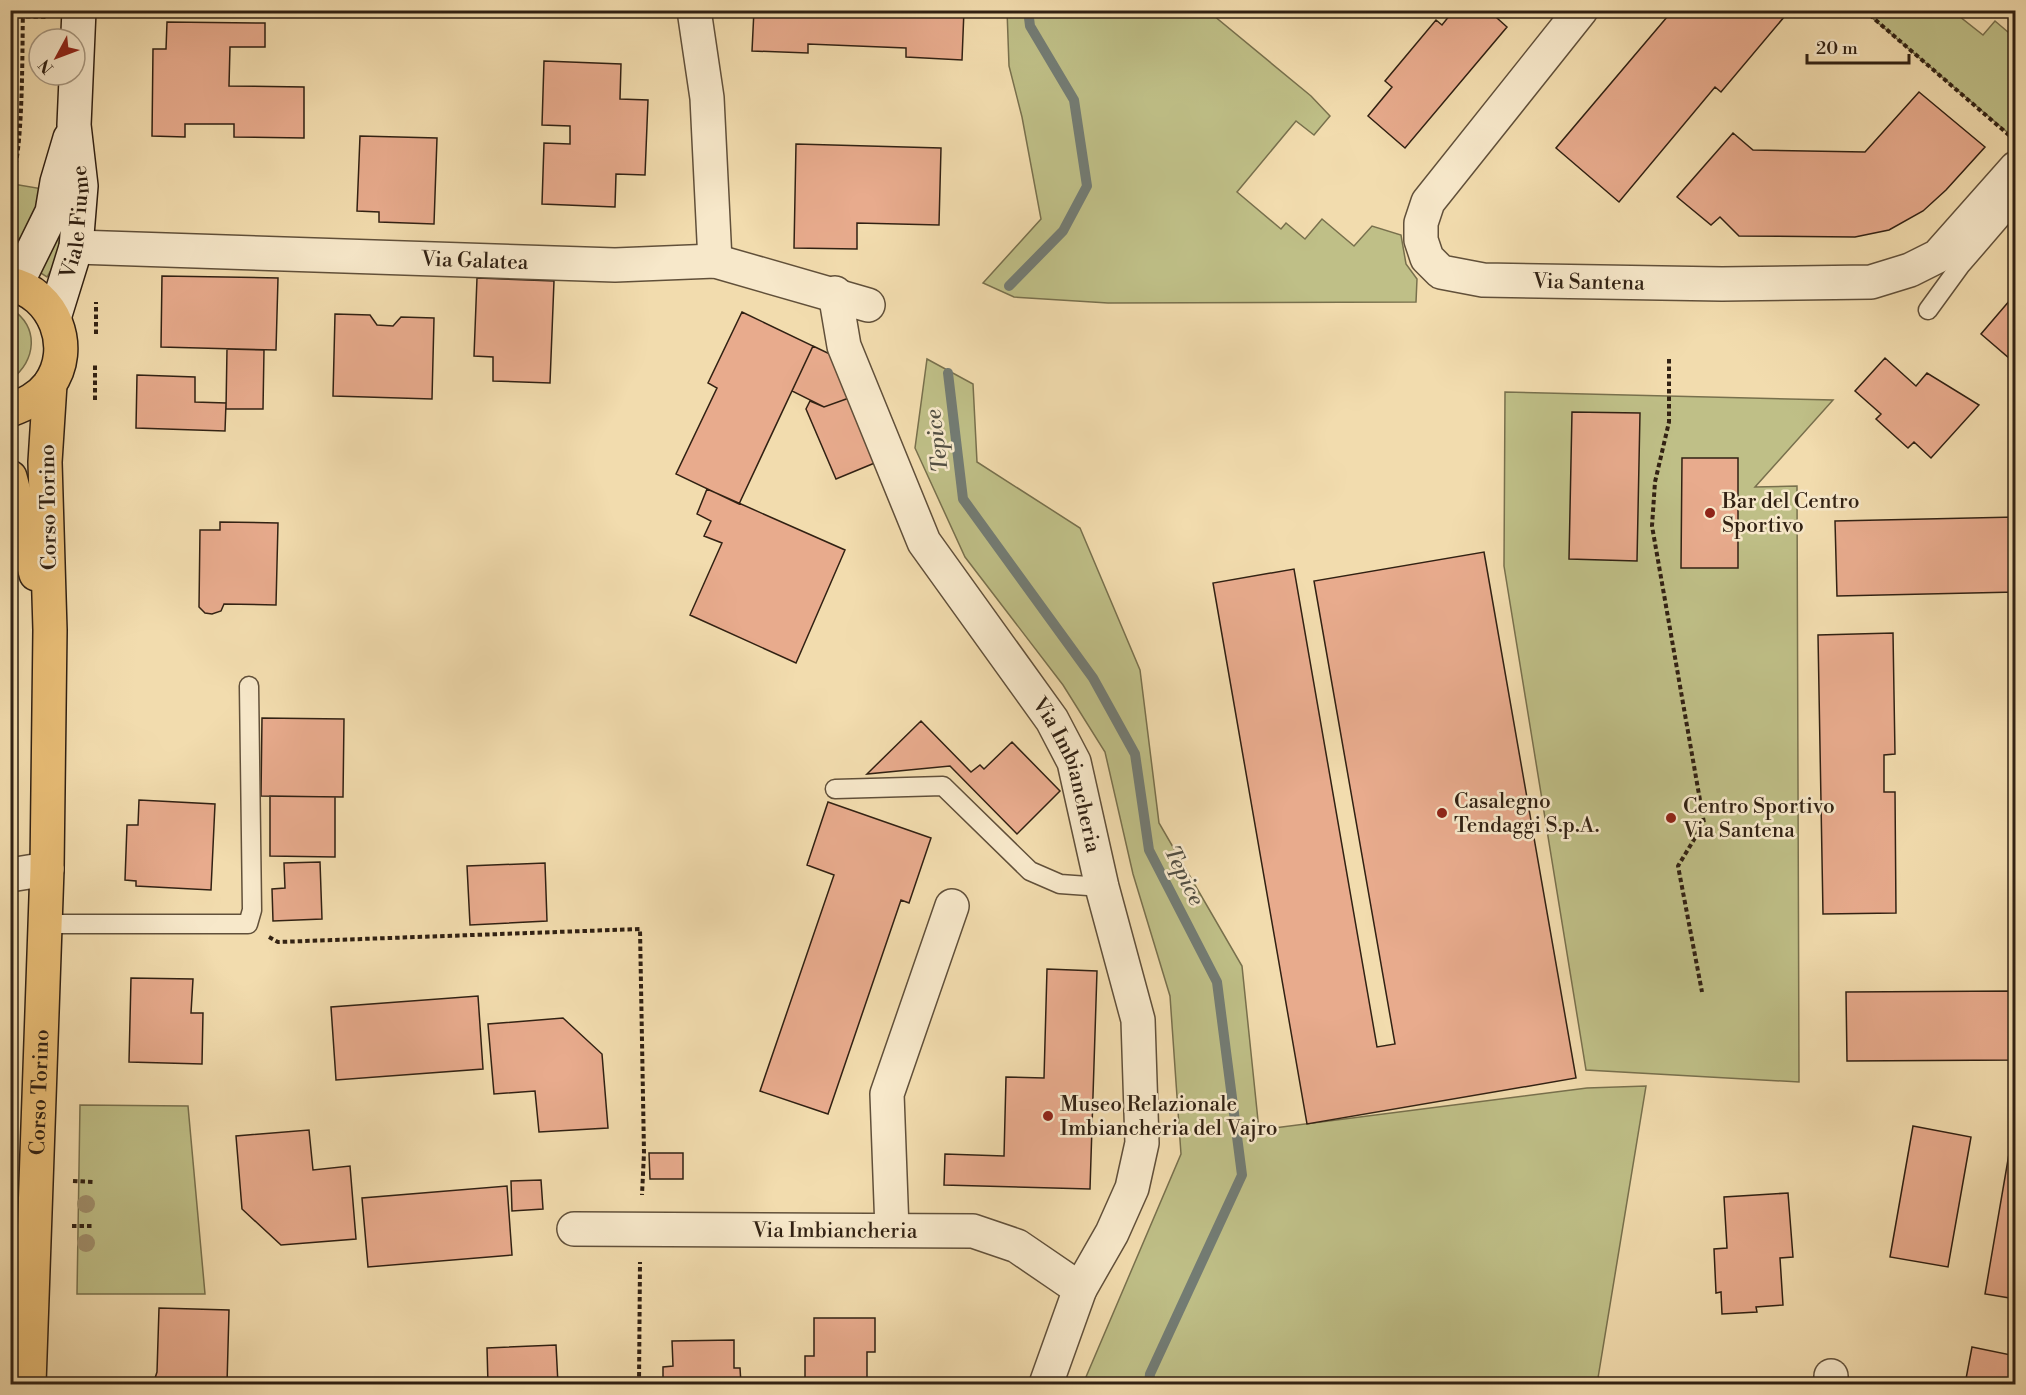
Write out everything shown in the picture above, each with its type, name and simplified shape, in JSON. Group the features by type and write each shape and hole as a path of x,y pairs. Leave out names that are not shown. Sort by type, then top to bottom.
{"main road":[{"path":"10,410 28,403 50,384 61,356 61,336 54,318 41,300 13,284"},
{"name":"Corso Torino","path":"29,1384 46,870 50,630 45,462 50,384"},
{"name":"Corso Torino","path":"10,477 50,630"}],"street":[{"path":"694,10 707,98 715,261"},
{"name":"Via Santena","path":"1581,10 1428,202 1421,223 1421,240 1426,258 1441,272 1483,280 1722,284 1871,282 1910,270 1938,256 2016,168"},
{"name":"Viale Fiume","path":"54,318 87,247 81,169 74,125 67,14"},
{"name":"Viale Fiume","path":"13,284 52,212 57,182 74,125"},
{"name":"Via Galatea","path":"87,247 615,265 715,261 835,293 868,305"},
{"name":"Via Imbiancheria","path":"835,293 844,346 924,542 1052,720 1074,762 1102,887 1138,1020 1142,1143 1132,1188 1112,1233 1080,1290 1046,1384"},
{"path":"10,875 46,870"},
{"path":"892,1230 886,1094 952,906"},
{"name":"Via Imbiancheria","path":"574,1229 973,1231 1017,1246 1080,1290"}],"lane":[{"path":"1928,310 1960,266 2016,201"},
{"path":"44,924 248,924 252,910 249,686"},
{"path":"835,789 943,786 1030,872 1060,884 1102,887"}],"path":[{"path":"10,23 11,10"},
{"path":"10,179 13,173 23,10"},
{"path":"1864,10 2016,140"},
{"path":"11,16 67,14"},
{"path":"87,247 96,341"},
{"path":"95,400 96,353"},
{"path":"1670,359 1669,422 1655,482 1652,526 1704,823 1678,866 1702,992"},
{"path":"248,924 278,942 640,929 644,1153 640,1230 639,1384"},
{"path":"73,1181 94,1182"},
{"path":"72,1226 94,1226"}],"green space":[{"path":"1007,10 1208,11 1311,96 1330,116 1314,135 1296,121 1237,192 1281,229 1286,223 1305,239 1322,219 1354,246 1372,226 1401,235 1406,264 1417,279 1416,302 1108,303 1014,297 983,283 1041,219 1022,117 1009,66"},
{"path":"1864,11 1962,11 1959,16 1983,35 1995,21 2015,38 2015,134 2013,137"},
{"path":"13,184 43,189 32,222 11,248 11,187"},
{"path":"71,190 57,259 47,277 31,267"},
{"path":"11,309 27,325 31,344 26,363 11,379"},
{"path":"927,359 973,384 977,462 1080,528 1140,670 1159,823 1242,966 1259,1130 1587,1088 1646,1086 1597,1384 1083,1384 1181,1154 1170,996 1133,874 1105,752 1063,685 965,557 915,448"},
{"name":"Centro Sportivo Via Santena","path":"1505,392 1833,400 1755,487 1797,486 1799,1082 1586,1070 1504,566"},
{"path":"16,888 11,1001 10,889"},
{"path":"80,1105 188,1106 205,1294 77,1294"}],"building":[{"path":"754,10 964,10 962,60 906,57 906,48 808,44 808,53 752,51"},
{"path":"1454,10 1488,10 1507,27 1405,148 1368,116 1392,87 1385,81 1436,20 1442,25"},
{"path":"1673,10 1790,10 1721,92 1715,87 1619,202 1556,148"},
{"path":"167,22 265,23 265,47 230,47 229,86 304,87 304,138 234,137 234,124 185,124 185,137 152,136 153,49 166,49"},
{"path":"544,61 621,64 620,99 648,100 645,175 616,174 615,207 542,204 544,143 570,144 570,126 542,125"},
{"path":"1919,92 1985,147 1946,190 1923,211 1889,230 1855,237 1739,236 1720,217 1711,225 1677,197 1733,133 1753,150 1865,152"},
{"path":"360,136 437,138 434,224 379,222 379,212 357,211"},
{"path":"796,144 941,148 939,225 857,223 857,249 794,248"},
{"path":"162,276 278,278 276,350 161,347"},
{"path":"477,278 554,281 550,383 493,381 493,357 474,356"},
{"path":"2016,293 2016,364 1981,334"},
{"path":"742,312 813,346 739,504 676,474 717,388 708,383"},
{"path":"335,314 370,315 377,325 393,326 401,317 434,318 432,399 333,396"},
{"path":"813,346 832,355 849,398 824,407 792,391"},
{"path":"227,349 264,350 263,409 226,409"},
{"path":"1885,358 1916,386 1927,373 1979,405 1931,458 1914,442 1908,448 1876,419 1881,414 1855,391"},
{"path":"137,375 195,377 195,402 226,403 225,431 136,428"},
{"path":"849,398 877,462 836,479 806,409 810,401 824,407"},
{"path":"1572,412 1640,413 1637,561 1569,559"},
{"name":"Bar del Centro Sportivo","path":"1682,458 1738,458 1738,568 1681,568"},
{"path":"707,489 845,550 796,663 690,615 722,543 704,536 711,521 697,514"},
{"path":"2016,517 2016,592 1837,596 1835,521"},
{"path":"220,522 278,523 276,605 224,604 221,611 212,614 205,613 199,607 200,530 220,530"},
{"name":"Casalegno Tendaggi S.p.A.","path":"1484,552 1576,1078 1307,1124 1213,583 1294,569 1377,1047 1395,1044 1314,581"},
{"path":"1893,633 1895,754 1884,755 1884,792 1895,792 1896,913 1823,914 1818,635"},
{"path":"262,718 344,719 343,797 261,796"},
{"path":"921,721 971,772 980,765 984,769 1012,742 1060,791 1017,834 950,766 867,774"},
{"path":"270,796 335,797 335,857 270,856"},
{"path":"139,800 215,804 211,890 136,886 136,881 125,880 127,825 138,825"},
{"path":"828,802 931,838 909,903 901,900 828,1114 760,1091 834,875 807,865"},
{"path":"320,862 322,919 273,921 272,889 285,888 284,863"},
{"path":"545,863 547,921 470,925 467,866"},
{"name":"Museo Relazionale Imbiancheria del Vajro","path":"1047,969 1097,971 1090,1189 944,1185 945,1154 1004,1156 1006,1077 1044,1078"},
{"path":"131,978 193,979 191,1013 203,1013 202,1064 129,1062"},
{"path":"2016,991 2016,1060 1847,1061 1846,992"},
{"path":"478,996 483,1069 336,1080 331,1007"},
{"path":"563,1018 602,1054 608,1128 539,1132 535,1091 494,1094 488,1024"},
{"path":"2016,1113 2016,1299 1985,1294"},
{"path":"1913,1126 1971,1137 1948,1267 1890,1257"},
{"path":"309,1130 313,1170 350,1166 356,1239 281,1245 242,1209 236,1136"},
{"path":"649,1153 683,1153 683,1179 650,1179"},
{"path":"541,1180 543,1209 512,1211 511,1181"},
{"path":"507,1186 512,1255 368,1267 362,1198"},
{"path":"1788,1193 1793,1257 1780,1258 1783,1305 1756,1307 1757,1312 1722,1314 1721,1292 1716,1293 1714,1249 1727,1248 1724,1197"},
{"path":"159,1308 229,1310 227,1384 153,1384 157,1372"},
{"path":"814,1318 875,1318 875,1352 867,1352 867,1384 805,1384 805,1356 814,1356"},
{"path":"734,1340 734,1368 740,1368 741,1384 663,1384 663,1367 673,1366 672,1341"},
{"path":"556,1345 558,1384 488,1384 487,1348"},
{"path":"1972,1347 2016,1356 2016,1384 1965,1384"}],"waterway":[{"name":"Tepice","path":"1009,286 1063,231 1087,186 1074,100 1030,26 1028,10"},
{"name":"Tepice","path":"948,373 963,499 1093,678 1135,754 1149,850 1217,982 1242,1175 1150,1374 1149,1384"}],"place":[{"name":"Bar del Centro Sportivo","path":"1710,513"},
{"name":"Casalegno Tendaggi S.p.A.","path":"1442,813"},
{"name":"Centro Sportivo Via Santena","path":"1671,818"},
{"name":"Museo Relazionale Imbiancheria del Vajro","path":"1048,1116"}]}
